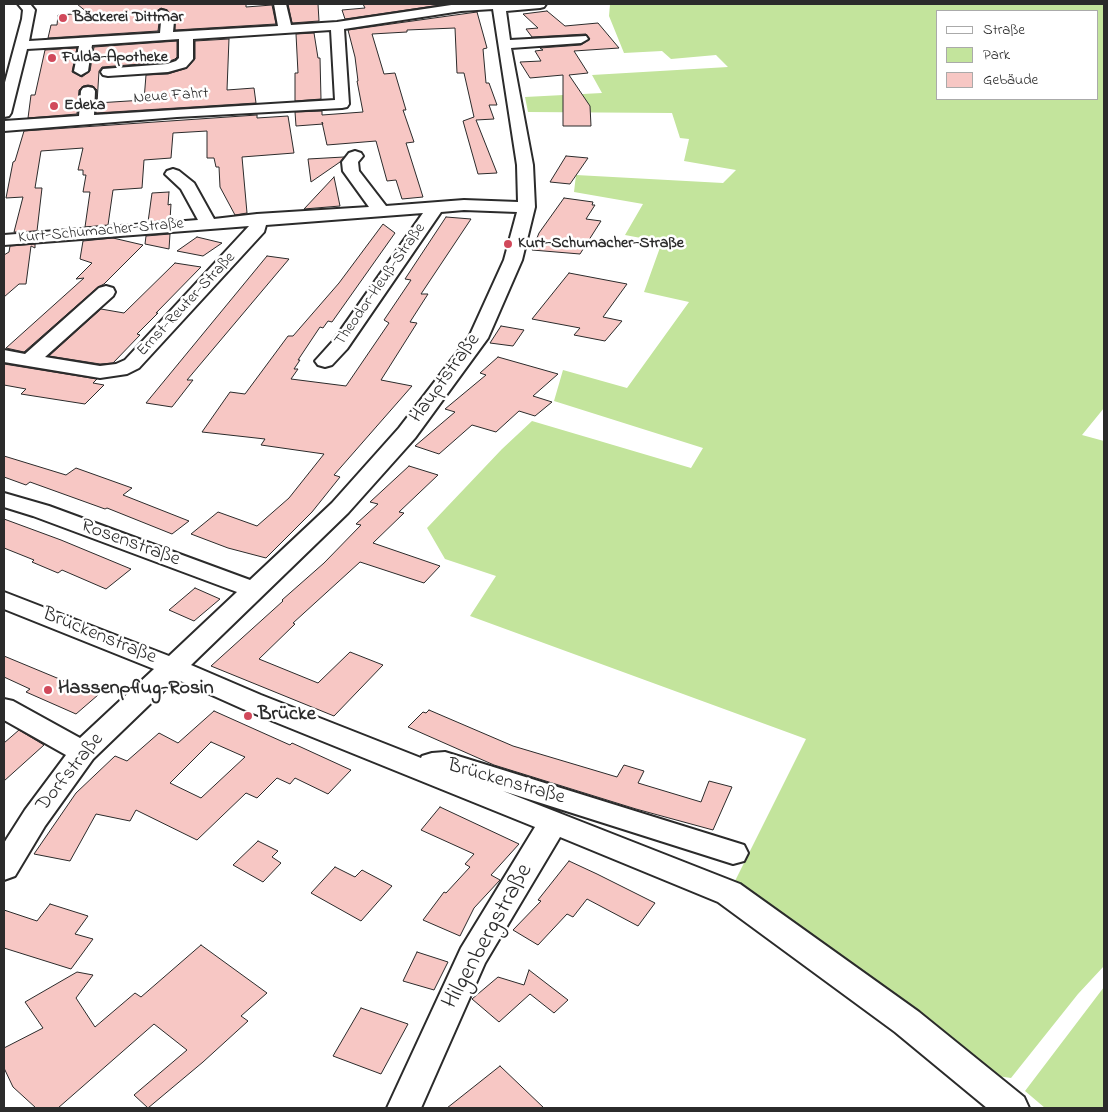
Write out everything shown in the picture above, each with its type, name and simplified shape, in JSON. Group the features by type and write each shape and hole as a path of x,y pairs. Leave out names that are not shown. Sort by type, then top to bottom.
{"street":[{"path":"4,113 7,85 28,19 29,10 24,4"},
{"path":"280,4 285,29"},
{"path":"394,4 398,17"},
{"path":"21,45 337,26 461,7 540,4"},
{"name":"Hauptstraße","path":"173,667 340,508 407,433 478,338 513,260 527,207 526,165 504,44 500,6"},
{"path":"161,14 168,21 166,37"},
{"name":"Neue Fahrt","path":"4,126 86,120 346,108 337,26"},
{"path":"108,72 168,68 181,64 186,59 186,36"},
{"path":"504,44 581,38"},
{"path":"81,70 86,41"},
{"path":"86,120 88,92"},
{"path":"355,156 350,162 351,171 381,211"},
{"path":"173,174 188,186 208,223"},
{"name":"Kurt-Schumacher-Straße","path":"4,240 464,205 527,207"},
{"name":"Theodor-Heuß-Straße","path":"325,360 340,345 435,208"},
{"name":"Ernst-Reuter-Straße","path":"4,356 100,372 120,370 132,364 258,228 257,220"},
{"path":"30,360 106,292"},
{"name":"Rosenstraße","path":"4,500 41,511 255,590"},
{"name":"Brückenstraße","path":"4,600 411,765 445,762 733,853"},
{"name":"Dorfstraße","path":"4,868 35,818 83,752 173,667"},
{"path":"4,708 83,752"},
{"path":"411,765 729,893 907,1022 1012,1108"},
{"name":"Hilgenbergstraße","path":"404,1108 472,957 554,822"}],"green space":[{"path":"610,4 1104,4 1104,408 1082,435 1104,441 1104,966 1078,994 1011,1078 970,1072 729,893 806,739 470,616 496,576 445,559 427,528 502,449 532,421 691,468 703,448 554,401 563,370 627,388 689,302 644,292 662,242 625,235 643,204 574,192 576,175 723,183 736,170 684,161 689,139 680,138 672,113 528,112 525,97 602,93 592,75 728,67 716,55 671,59 662,51 624,53 609,16"},
{"path":"1104,987 1104,1108 1045,1108 1025,1091"}],"building":[{"path":"77,4 246,4 246,7 272,5 276,24 175,30 175,20 167,10 161,8 153,14 159,23 158,31 48,38 51,25 57,25 58,15 88,13"},
{"path":"288,4 318,4 319,21 292,23"},
{"path":"363,4 447,4 345,19 342,10 365,8"},
{"path":"547,11 565,26 598,23 619,48 574,51 588,73 569,75 590,106 591,126 563,126 563,75 530,78 520,62 541,61 535,51 543,50 540,48 581,45 590,39 586,34 532,37 526,29 538,28 523,14"},
{"path":"477,12 487,48 483,49 486,83 489,83 497,105 489,105 494,119 476,120 497,173 478,174 463,121 474,117 464,73 457,73 455,28 372,34 384,74 395,73 406,110 403,110 414,142 406,143 423,197 402,199 396,180 387,181 376,141 327,145 322,124 296,126 295,112 322,111 322,115 363,112 355,57 348,30"},
{"path":"314,33 318,58 320,58 321,99 295,101 295,73 298,73 296,34"},
{"path":"229,39 227,90 254,88 256,103 96,113 97,90 93,86 88,85 83,86 79,90 77,114 28,118 31,95 35,95 45,50 77,48 72,72 82,77 90,71 94,47 177,41 177,57 167,62 102,67 99,71 97,103 144,100 146,75 168,74 187,68 195,59 195,41"},
{"path":"257,115 257,118 288,116 294,153 242,157 247,213 235,215 220,187 219,167 216,167 214,158 207,158 207,131 173,133 171,158 144,160 142,188 113,190 108,225 85,227 90,192 83,192 86,175 83,175 83,170 78,170 83,148 41,151 35,188 42,188 37,231 14,232 23,197 6,198 13,162 15,161 24,131"},
{"path":"566,156 588,158 570,184 550,182"},
{"path":"344,157 340,162 311,182 308,159"},
{"path":"334,177 340,206 304,209"},
{"path":"169,192 168,205 171,204 170,220 148,222 152,193"},
{"path":"564,198 593,202 592,205 595,205 586,219 601,221 580,254 532,250 539,233"},
{"path":"446,217 471,219 421,294 428,294 410,322 417,323 381,380 412,386 334,475 340,477 312,512 266,558 228,548 191,534 218,512 257,526 289,498 324,454 261,445 265,439 202,432 230,392 245,394 288,336 293,336 339,283 383,224 395,233 332,322 328,321 323,328 320,327 298,360 300,360 294,369 298,369 291,379 346,386 389,323 384,320 411,280 405,279"},
{"path":"170,234 169,249 145,244 146,236"},
{"path":"197,237 222,243 203,256 177,251"},
{"path":"113,238 143,245 104,284 98,287 24,352 6,348 84,278 76,279 92,263 80,259 83,241"},
{"path":"35,244 35,248 31,246 26,284 19,284 4,297 4,255 9,252 10,246"},
{"path":"267,256 289,259 187,380 193,380 172,407 146,403"},
{"path":"175,263 201,267 156,313 158,313 137,334 140,335 113,363 100,364 49,356 101,309 124,313"},
{"path":"569,273 627,284 603,317 622,321 605,341 574,335 580,328 532,319"},
{"path":"501,326 524,330 513,346 490,343"},
{"path":"498,357 558,374 533,396 552,402 535,416 519,411 496,432 472,425 439,454 415,446 455,412 445,409 486,375 480,373"},
{"path":"4,364 97,379 93,383 104,385 85,404 21,394 26,389 4,385"},
{"path":"4,456 66,475 76,468 132,488 123,495 189,521 172,534 107,508 105,509 30,482 26,485 4,477"},
{"path":"409,466 438,475 399,512 404,513 373,543 440,566 424,583 360,562 293,623 295,624 259,659 318,683 350,652 383,665 334,716 211,666 324,563 361,525 356,524 378,504 370,502"},
{"path":"4,519 131,569 106,589 62,570 58,573 32,562 34,560 4,548"},
{"path":"195,588 220,599 194,621 169,610"},
{"path":"4,656 98,695 76,714 26,692 30,689 4,677"},
{"path":"429,710 513,746 617,777 624,765 644,771 638,783 701,802 709,781 732,787 713,830 636,809 494,765 408,727 423,712 426,713"},
{"path":"214,711 351,770 328,794 295,778 290,784 277,778 257,798 246,793 197,840 136,810 130,821 96,814 70,861 34,854 76,793 115,756 127,761 159,733 178,743","holes":["211,742 245,757 201,798 170,783"]},
{"path":"19,730 44,745 4,781 4,743"},
{"path":"440,807 519,844 491,875 500,880 474,908 460,936 423,920 444,892 446,893 470,867 465,864 474,854 421,830"},
{"path":"258,841 278,851 272,857 281,863 263,882 233,865"},
{"path":"569,861 655,903 638,926 587,899 573,917 567,914 538,945 513,930 541,901 538,900"},
{"path":"335,867 355,877 362,870 392,886 361,921 311,893"},
{"path":"50,904 88,916 75,934 93,939 71,969 4,948 4,910 37,921"},
{"path":"201,945 267,993 241,1016 248,1021 148,1108 134,1095 187,1050 154,1024 58,1108 36,1108 13,1087 4,1068 4,1048 43,1028 25,1002 77,972 93,975 76,998 95,1027 135,993 141,997"},
{"path":"417,952 448,962 434,990 403,981"},
{"path":"529,970 568,1000 554,1013 530,994 499,1022 472,999 498,977 524,985"},
{"path":"361,1008 408,1024 381,1074 333,1056"},
{"path":"500,1066 544,1108 447,1108"}],"place":[{"name":"Bäckerei Dittmar","path":"63,18"},
{"name":"Fulda-Apotheke","path":"52,58"},
{"name":"Edeka","path":"54,106"},
{"name":"Kurt-Schumacher-Straße","path":"508,244"},
{"name":"Hassenpflug-Rosin","path":"48,690"},
{"name":"Brücke","path":"248,716"}]}
